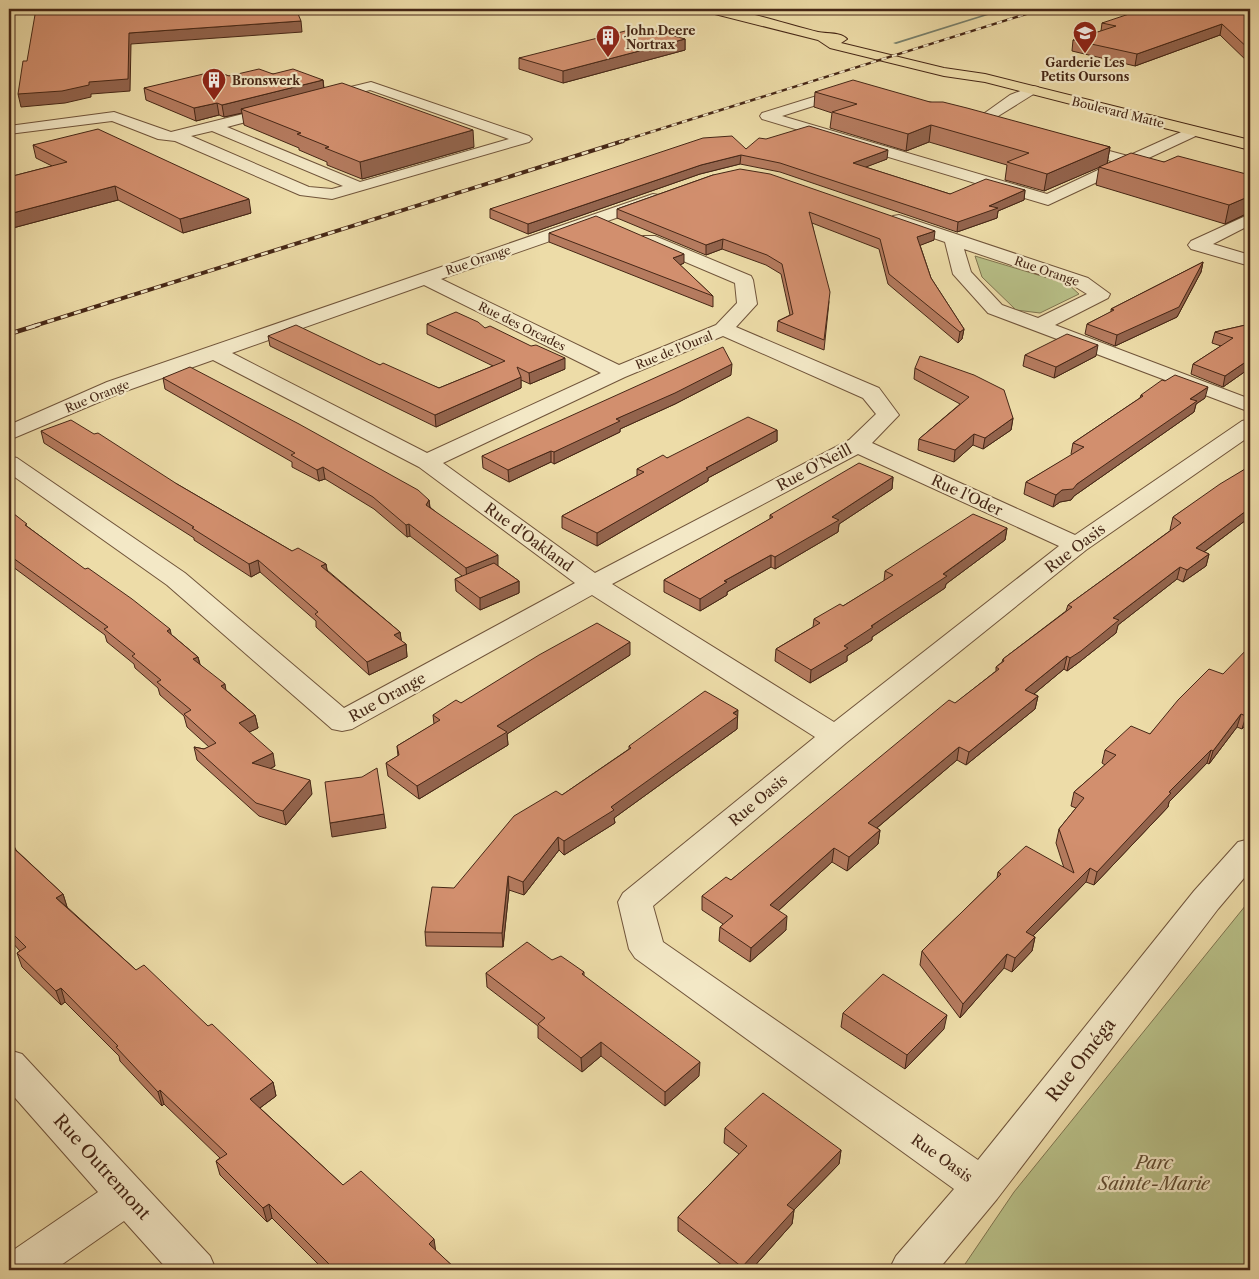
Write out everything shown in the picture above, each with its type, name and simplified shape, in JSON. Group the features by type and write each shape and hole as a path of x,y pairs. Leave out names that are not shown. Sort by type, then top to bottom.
{"main road":[{"name":"Boulevard Matte","path":"711,9 822,37 835,45 944,72 985,78 1250,145"}],"street":[{"path":"9,130 114,116 163,136 177,136 371,86 524,139 332,194 306,192 177,136"},
{"path":"864,90 855,88 767,116 1048,200 1115,170 1128,161 1196,132"},
{"path":"982,120 1015,98 1034,90"},
{"path":"964,118 982,120 1004,127"},
{"path":"215,127 359,187"},
{"path":"1061,143 1128,161"},
{"name":"Rue Orange","path":"9,433 115,388 670,192"},
{"name":"Rue Orange","path":"881,214 1081,282 1101,294 1038,326"},
{"name":"Rue de l'Oural","path":"427,462 618,372 723,329 747,304 744,280 598,218"},
{"path":"1250,219 1196,245 1250,261"},
{"path":"953,239 962,274 995,309 1250,406"},
{"name":"Rue des Orcades","path":"425,279 618,372"},
{"name":"Rue O'Neill","path":"593,584 857,445 888,415 871,393 723,329"},
{"name":"Rue d'Oakland","path":"214,352 427,462 593,584 835,736"},
{"name":"Rue Oasis","path":"982,1186 647,949 635,902 835,736 1077,545 1250,426"},
{"name":"Rue l'Oder","path":"857,445 1077,545"},
{"name":"Rue Orange","path":"9,463 176,579 342,722 593,584"},
{"name":"Rue Oméga","path":"911,1270 982,1186 1206,900 1250,850"},
{"name":"Rue Outremont","path":"9,1065 195,1270"},
{"path":"20,1270 127,1195"}],"green space":[{"path":"975,256 1068,284 1079,294 1040,313 1016,310 982,277"},
{"name":"Parc Sainte-Marie","path":"1250,900 1250,1270 961,1270 1014,1192"}],"building":[{"path":"36,9 296,9 301,21 129,33 128,79 89,82 89,85 62,91 18,94 23,61 27,61"},
{"path":"1144,9 1250,9 1250,50 1222,24 1137,54 1073,40 1116,26 1102,23"},
{"path":"641,27 685,39 563,71 519,58"},
{"path":"259,69 273,74 293,69 323,80 222,105 217,103 194,108 144,88 216,71 229,76"},
{"path":"853,80 930,102 943,102 967,108 1110,147 1047,174 1007,162 1029,153 931,125 908,134 832,112 857,104 815,92"},
{"path":"342,83 473,130 360,162 297,134 301,133 241,109"},
{"path":"809,126 888,150 853,163 950,194 986,179 1025,190 989,206 998,208 958,222 780,163 741,155 701,165 528,224 490,209 703,138 732,136 746,149 759,138 766,139"},
{"path":"98,129 249,199 180,219 115,186 9,214 9,177 67,162 33,145"},
{"path":"1131,153 1164,162 1178,156 1250,175 1250,196 1229,205 1099,167"},
{"path":"740,169 770,174 935,231 917,237 931,278 964,329 960,332 889,274 880,239 809,212 830,292 824,340 778,321 793,314 782,264 767,255 723,239 706,245 617,209 713,175"},
{"path":"596,216 684,254 673,258 713,296 549,233"},
{"path":"1203,262 1179,307 1117,335 1087,324 1114,310 1111,309"},
{"path":"456,312 478,322 485,328 490,326 531,346 536,345 565,358 529,373 517,367 521,377 435,415 268,336 296,325 380,365 383,363 439,388 505,361 427,324"},
{"path":"1250,324 1250,359 1225,376 1193,364 1233,338 1215,332"},
{"path":"1067,334 1098,345 1056,367 1025,355"},
{"path":"723,347 732,364 675,393 616,419 620,421 554,452 551,451 508,470 482,456"},
{"path":"920,356 974,375 1004,390 1013,418 985,438 974,434 955,450 919,439 969,397 915,368"},
{"path":"190,367 299,424 418,490 429,500 426,505 498,555 466,568 409,524 406,525 373,497 323,467 317,470 291,455 295,453 163,378"},
{"path":"1175,375 1208,387 1190,399 1197,401 1077,484 1073,489 1062,490 1056,495 1026,482 1084,447 1073,443 1143,396 1141,395 1162,380 1165,381"},
{"path":"748,417 777,430 706,468 708,469 597,533 562,516 644,472 637,469 663,455 667,458"},
{"path":"71,420 94,434 98,433 177,484 292,551 298,548 326,564 321,566 400,632 394,635 406,644 367,662 315,614 318,612 258,560 249,564 192,528 194,527 41,431"},
{"path":"859,463 893,477 832,517 839,520 775,557 771,555 724,581 727,582 700,599 664,580 773,517 770,515"},
{"path":"1250,466 1250,508 1196,548 1209,554 1187,570 1180,567 1113,618 1119,620 1081,651 1070,658 1067,656 1025,690 1038,696 969,752 959,747 868,823 880,830 849,857 834,848 770,905 787,916 751,948 720,927 733,916 702,896 726,877 731,880 949,700 955,703 999,669 996,667 1004,661 1003,659 1072,607 1068,605 1181,523 1173,517 1220,484"},
{"path":"9,510 27,524 25,525 85,569 88,568 132,599 170,629 167,631 198,657 193,659 225,684 221,686 255,715 239,723 273,753 252,763 310,780 283,811 256,803 194,747 204,749 216,743 184,714 191,710 157,682 161,680 132,656 135,654 104,629 108,627 9,555"},
{"path":"973,514 1007,528 943,574 947,576 844,646 848,648 811,670 776,649 820,623 814,619 840,604 843,606 893,575 885,571"},
{"path":"494,563 519,581 480,598 455,579"},
{"path":"597,623 630,642 497,726 507,732 417,786 386,763 399,755 397,746 440,720 433,715 456,700 461,703 539,655"},
{"path":"1250,646 1250,711 1246,716 1241,714 1213,751 1211,750 1169,792 1171,793 1097,872 1090,868 1026,932 1035,937 1015,958 1007,954 963,1004 922,951 1001,874 998,872 1026,846 1074,873 1059,829 1084,798 1074,792 1116,755 1105,750 1131,726 1150,734 1178,700 1209,669 1223,674"},
{"path":"705,691 738,710 733,713 738,716 611,807 614,810 564,841 558,837 523,882 508,876 502,933 425,932 432,887 454,888 514,816 556,791 562,795 631,748 629,746"},
{"path":"377,768 384,814 330,823 325,782 362,777"},
{"path":"9,844 63,894 56,898 136,970 144,965 208,1026 212,1024 273,1082 250,1099 343,1185 361,1171 434,1239 429,1244 457,1270 335,1270 269,1204 263,1208 216,1161 227,1154 160,1090 158,1092 116,1047 118,1046 61,988 56,991 17,953 26,947 9,930"},
{"path":"527,942 552,960 561,956 584,972 582,974 700,1062 665,1092 601,1042 581,1058 538,1024 545,1018 486,973"},
{"path":"883,974 947,1015 907,1055 843,1013"},
{"path":"763,1093 841,1150 787,1205 794,1210 742,1267 678,1217 747,1146 725,1128"}],"waterway":[{"path":"895,43 1005,9"}],"railway":[{"path":"619,142 1042,9"},
{"path":"34,326 623,141"},
{"path":"9,334 38,325"}],"place":[{"name":"Garderie Les Petits Oursons","path":"1085,54"},
{"name":"John Deere Nortrax","path":"608,58"},
{"name":"Bronswerk","path":"214,101"}]}
